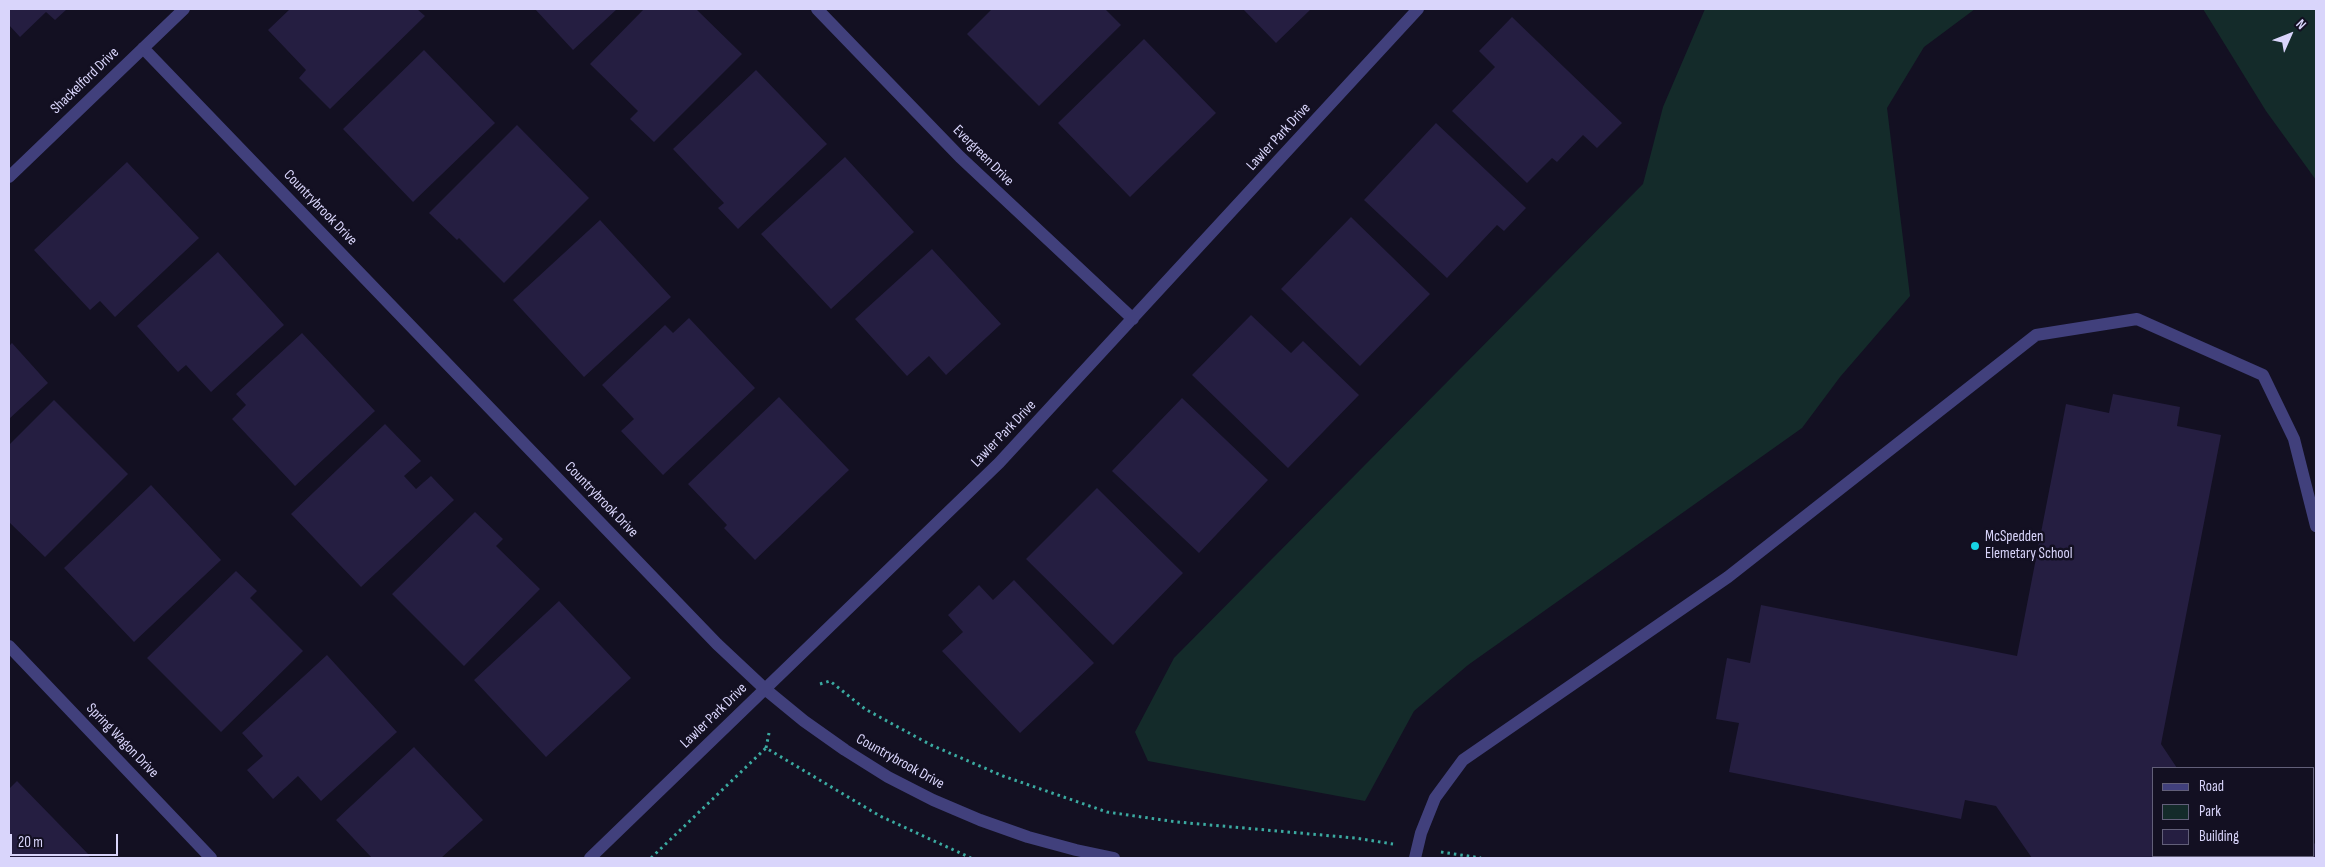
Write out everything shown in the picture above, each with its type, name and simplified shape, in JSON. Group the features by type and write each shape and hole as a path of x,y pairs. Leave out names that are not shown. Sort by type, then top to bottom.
{"street":[{"name":"Shackelford Drive","path":"9,177 184,9"},
{"name":"Evergreen Drive","path":"817,9 960,157 1133,319"},
{"name":"Lawler Park Drive","path":"590,858 969,493 1133,319 1418,9"},
{"name":"Countrybrook Drive","path":"143,48 717,644 765,689 804,721 845,750 888,777 933,800 1028,837 1114,858"},
{"path":"1416,853 1435,798 1463,760 1728,577 2036,335 2137,319 2263,375 2294,439 2316,526"},
{"name":"Spring Wagon Drive","path":"9,646 211,858"}],"path":[{"path":"820,684 830,681 865,709 931,745 1003,776 1108,812 1177,822 1356,838 1416,853 1481,858"},
{"path":"651,858 766,748 769,733"},
{"path":"766,748 880,816 971,858"}],"green space":[{"path":"1705,9 1975,9 1924,47 1887,108 1910,296 1840,377 1802,428 1468,665 1414,711 1365,801 1148,761 1135,732 1174,658 1643,184 1663,107"},
{"path":"2203,9 2316,9 2316,180 2266,111"}],"building":[{"path":"9,9 67,9 55,20 46,12 20,37 9,25"},
{"path":"290,9 417,9 425,16 330,109 299,78 306,70 268,30"},
{"path":"535,9 617,9 573,50"},
{"path":"644,9 696,9 742,54 654,142 630,119 638,111 590,64"},
{"path":"992,9 1105,9 1121,25 1039,106 967,34"},
{"path":"1243,9 1311,9 1276,43"},
{"path":"1512,17 1622,123 1597,148 1583,135 1557,162 1552,158 1527,183 1452,111 1495,67 1479,51"},
{"path":"1144,39 1216,113 1130,197 1058,123"},
{"path":"424,50 495,123 413,202 343,129"},
{"path":"756,70 827,144 738,229 718,208 724,203 673,149"},
{"path":"1436,123 1526,208 1504,231 1497,225 1447,278 1364,200"},
{"path":"517,125 589,198 504,283 459,238 457,240 429,213"},
{"path":"845,157 914,232 831,309 761,234"},
{"path":"127,162 199,238 115,317 100,301 90,310 34,250"},
{"path":"1351,217 1430,294 1360,366 1281,289"},
{"path":"600,220 671,297 584,377 513,300"},
{"path":"932,249 1001,324 946,375 929,356 907,376 855,319"},
{"path":"218,252 284,325 211,392 186,365 178,372 137,326"},
{"path":"1251,315 1291,353 1303,341 1359,395 1288,468 1192,375"},
{"path":"689,318 755,388 663,475 621,431 634,419 602,385 665,325 673,333"},
{"path":"302,333 375,411 295,486 232,419 246,405 236,394"},
{"path":"12,343 48,383 9,419 9,346"},
{"path":"2113,394 2180,407 2177,426 2221,435 2161,744 2176,767 2152,767 2152,857 2239,858 2032,858 1996,806 1965,800 1961,819 1729,772 1739,723 1716,719 1727,658 1750,663 1761,605 2017,656 2066,404 2109,413"},
{"path":"779,397 849,470 755,560 724,528 727,525 688,484"},
{"path":"1182,398 1268,480 1199,553 1112,471"},
{"path":"54,400 128,474 45,557 9,522 9,445"},
{"path":"385,424 421,461 404,476 416,489 431,476 454,500 361,587 291,514"},
{"path":"151,485 221,560 134,642 64,568"},
{"path":"1097,488 1183,573 1113,645 1026,559"},
{"path":"475,512 503,539 496,546 540,589 464,666 392,594"},
{"path":"236,571 257,591 250,598 303,651 221,732 147,658"},
{"path":"1014,580 1094,663 1020,733 942,651 963,632 948,615 979,585 993,600"},
{"path":"559,601 631,678 546,757 474,680"},
{"path":"327,655 397,732 321,801 298,776 273,799 247,770 263,756 242,733"},
{"path":"414,747 483,820 441,858 372,858 336,820"},
{"path":"17,781 90,856 87,858 9,858 9,789"},
{"path":"2315,843 2316,858 2293,858 2315,857"}],"place":[{"name":"McSpedden Elemetary School","path":"1975,546"}]}
